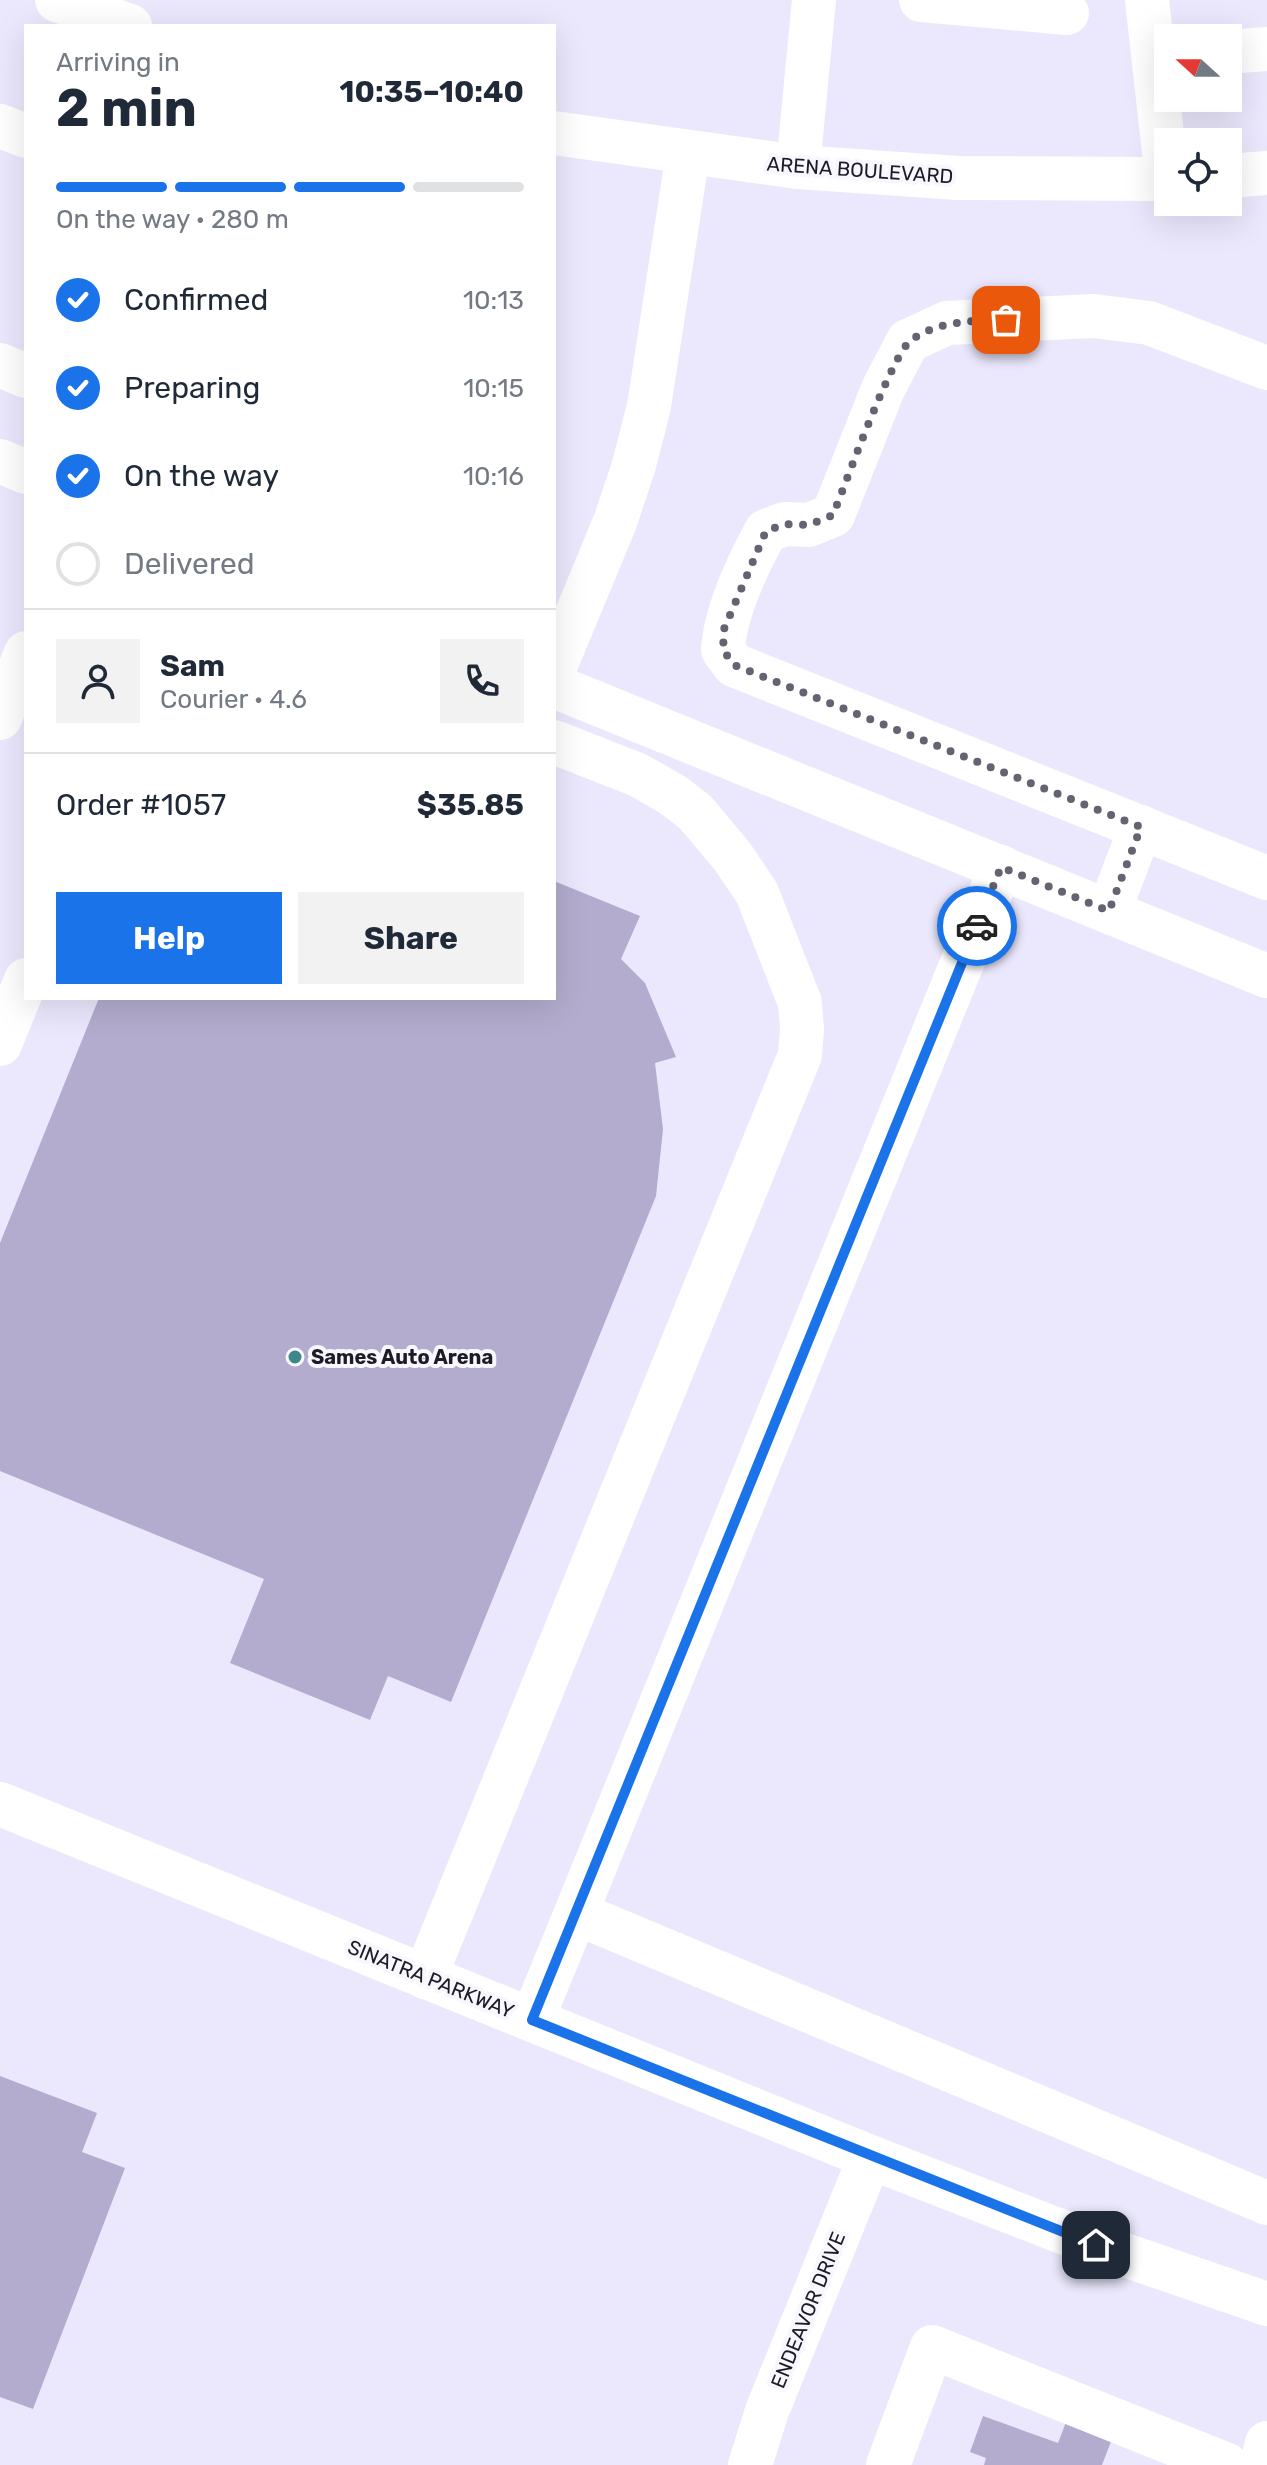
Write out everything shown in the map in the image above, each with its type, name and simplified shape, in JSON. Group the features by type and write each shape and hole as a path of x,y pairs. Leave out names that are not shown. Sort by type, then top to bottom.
{"street":[{"path":"798,167 814,0"},
{"path":"921,0 1067,13"},
{"path":"1147,0 1154,28"},
{"path":"66,1 125,24"},
{"path":"1242,51 1267,49"},
{"path":"0,126 24,135"},
{"name":"ARENA BOULEVARD","path":"556,133 798,167 958,178 1154,179"},
{"path":"556,664 615,522 634,465 649,406 688,153"},
{"path":"1242,175 1267,173"},
{"path":"1267,368 1149,323 1094,316 947,323 908,341 883,389 833,515 809,525 785,524 766,531 724,629 723,650 734,665 1267,878"},
{"path":"0,365 24,375"},
{"path":"0,461 24,471"},
{"path":"0,718 24,658"},
{"path":"556,687 1267,976"},
{"path":"425,1977 800,1055 800,1003 757,893 732,856 695,812 673,795 638,775 556,743"},
{"path":"1109,911 1141,827"},
{"path":"532,2020 1001,867"},
{"path":"0,1044 24,985"},
{"name":"SINATRA PARKWAY","path":"0,1804 870,2157 1096,2245 1267,2304"},
{"path":"576,1913 1267,2203"},
{"name":"ENDEAVOR DRIVE","path":"750,2465 767,2411 870,2157"},
{"path":"888,2465 932,2347 1227,2465"},
{"path":"1262,2465 1267,2443"}],"building":[{"name":"Sames Auto Arena","path":"556,882 640,916 621,959 645,983 676,1057 655,1063 663,1129 656,1196 451,1702 388,1676 370,1720 230,1663 264,1579 0,1471 0,1243 98,1000 556,1000"},
{"path":"0,2076 97,2113 82,2152 125,2168 33,2409 0,2397"},
{"path":"983,2416 1058,2443 1066,2422 1112,2439 1102,2465 984,2465 986,2458 970,2452"}],"way so far":[{"path":"977,926 1001,867 1109,911 1141,827 734,665 723,650 724,629 756,548 766,531 785,524 809,525 833,515 883,389 908,341 947,323 1006,320"}],"place":[{"name":"Sames Auto Arena","path":"295,1357"}],"route":[{"path":"977,926 532,2020 1096,2245"}]}
